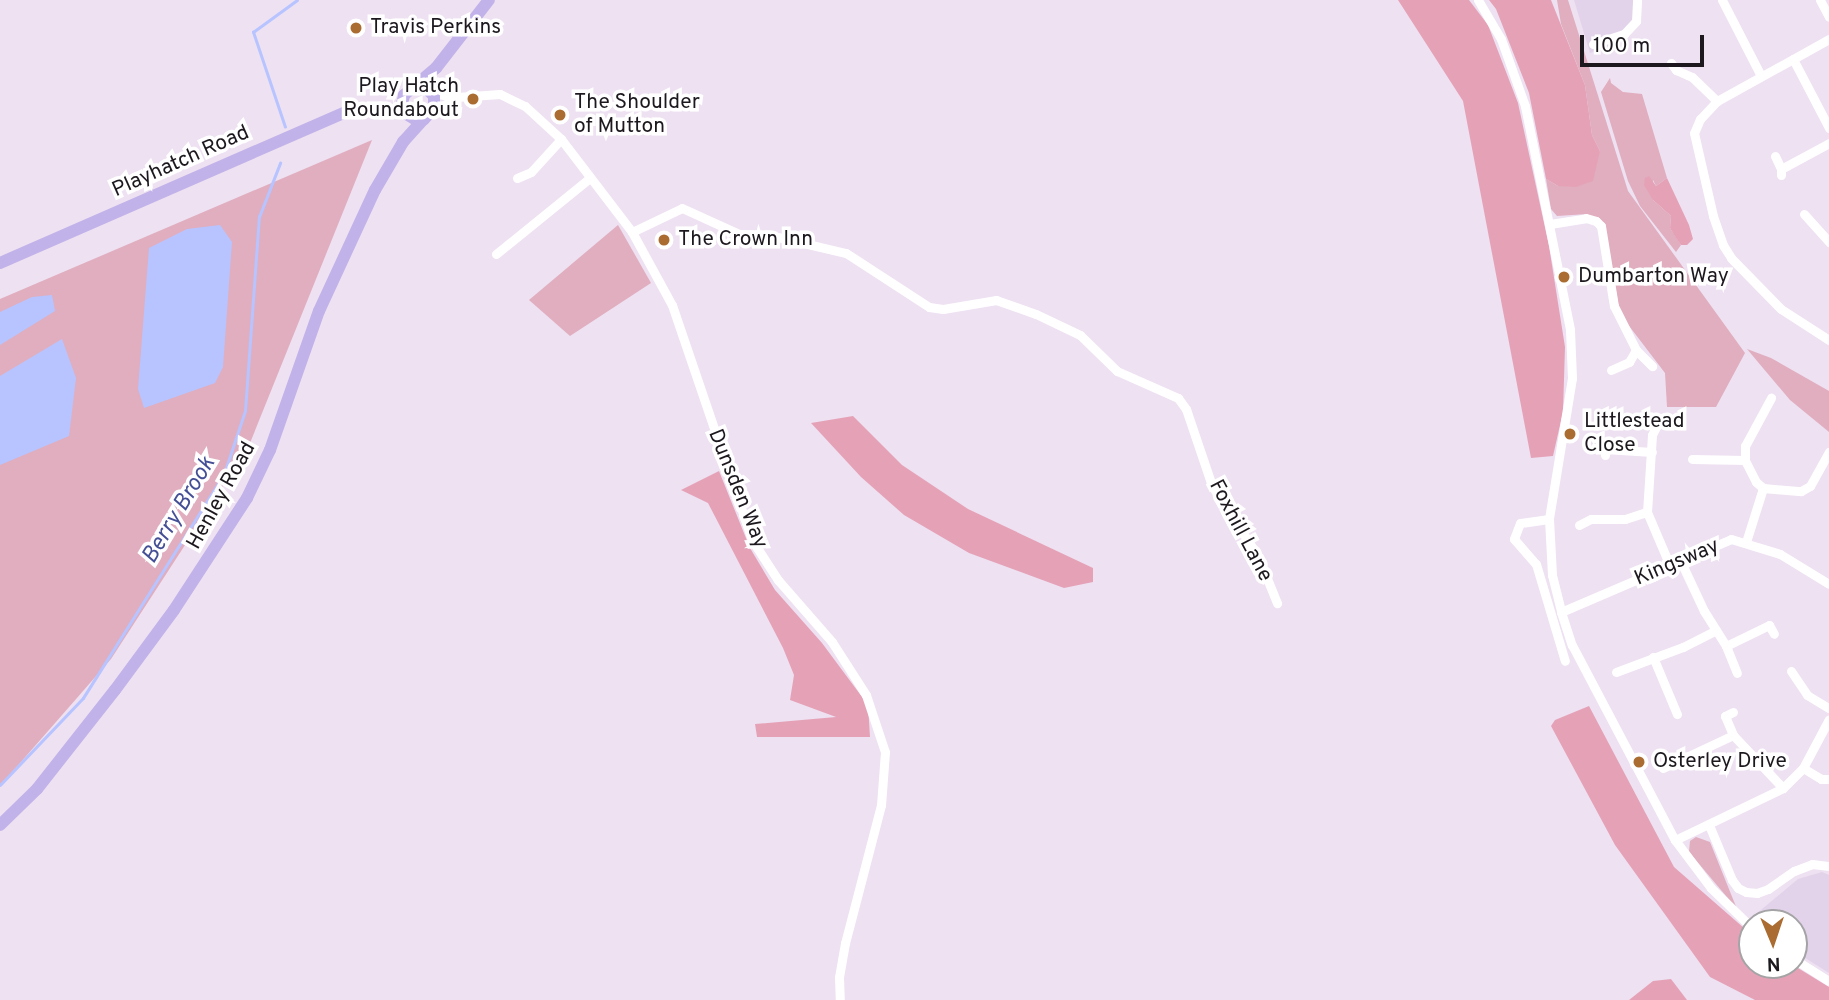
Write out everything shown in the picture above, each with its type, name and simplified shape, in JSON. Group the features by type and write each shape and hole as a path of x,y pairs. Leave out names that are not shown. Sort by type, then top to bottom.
{"main road":[{"path":"408,91 423,87 431,93 435,100 429,115 416,120 405,113 402,104 408,91 436,68 489,0"},
{"path":"431,93 436,68"},
{"name":"Playhatch Road","path":"380,108 408,91"},
{"name":"Playhatch Road","path":"0,263 330,118 355,110 380,108 405,113"},
{"name":"Henley Road","path":"403,142 405,113"},
{"name":"Henley Road","path":"0,825 37,789 116,690 174,610 247,498 270,450 319,311 375,190 403,142 429,115"}],"street":[{"path":"1478,0 1501,39 1514,70 1550,225 1570,330 1572,378 1549,519 1552,575 1561,612 1572,645 1675,840 1711,888 1738,914"},
{"path":"1593,44 1623,34 1636,21 1637,0"},
{"path":"1722,0 1762,76"},
{"path":"1820,0 1829,17"},
{"path":"1829,39 1717,101 1700,119 1694,133 1723,245 1760,290 1781,309 1829,340"},
{"path":"1793,59 1829,128"},
{"path":"1671,63 1676,70 1692,78 1717,101"},
{"name":"Dunsden Way","path":"431,93 457,97 492,93 514,99 535,113 561,139 632,232 672,306 752,540 778,580 832,642 866,695 885,752 881,805 839,977 840,1000"},
{"name":"Dunsden Way","path":"429,115 457,97"},
{"path":"517,178 531,172 561,139"},
{"path":"1775,156 1781,172 1829,143"},
{"path":"496,254 590,178"},
{"name":"Foxhill Lane","path":"632,232 682,208 739,234 769,235 846,253 929,307 943,309 996,300 1036,314 1080,335 1116,372 1178,398 1186,410 1212,486 1258,556 1277,603"},
{"path":"1804,214 1829,242"},
{"path":"1550,225 1586,218 1597,221 1601,226 1614,306 1636,350 1652,366"},
{"path":"1611,370 1629,362 1636,350"},
{"path":"1767,401 1745,446 1745,460 1756,482 1763,488 1801,491 1810,486 1823,455"},
{"path":"1654,420 1656,427 1652,435 1647,512 1670,566"},
{"path":"1605,450 1652,452"},
{"path":"1698,456 1745,460"},
{"path":"1746,542 1763,488"},
{"path":"1579,525 1591,519 1625,519 1647,512"},
{"path":"1549,519 1520,523 1514,538 1536,564 1562,657"},
{"name":"Kingsway","path":"1561,612 1731,539 1780,554 1829,584"},
{"path":"1681,562 1726,646 1737,673"},
{"path":"1726,646 1772,628"},
{"path":"1616,672 1716,630"},
{"path":"1653,657 1672,711"},
{"path":"1796,676 1807,695 1829,708"},
{"path":"1727,712 1733,735 1783,788"},
{"path":"1675,840 1783,788 1802,768 1829,719"},
{"path":"1663,768 1733,735"},
{"path":"1802,768 1821,779 1829,779"},
{"path":"1709,825 1732,880 1738,888 1746,892 1757,893 1768,889 1794,871 1812,864 1829,866"},
{"path":"1808,968 1829,981"}],"shaded area":[{"path":"1398,0 1469,0 1488,25 1518,103 1549,246 1565,347 1563,412 1553,456 1531,458 1463,101"},
{"path":"1489,0 1551,0 1585,85 1592,135 1600,151 1593,181 1576,187 1558,186 1546,179 1529,93 1496,9"},
{"path":"1557,0 1568,0 1628,191 1745,353 1716,407 1667,407 1665,373 1620,314 1605,225 1587,214 1557,216 1551,209 1546,179 1558,186 1600,151 1592,135 1585,85 1561,24"},
{"path":"1574,0 1640,0 1638,21 1624,40 1590,53"},
{"path":"1610,78 1611,83 1623,92 1642,94 1667,178 1656,186 1653,180 1653,200 1671,216 1670,228 1681,245 1676,252 1640,206 1628,181 1601,92"},
{"path":"372,140 248,448 111,659 0,786 0,299"},
{"path":"1649,176 1656,186 1667,178 1689,225 1693,239 1687,245 1681,245 1670,228 1671,216 1653,200 1644,185 1645,178"},
{"path":"618,225 651,283 570,336 529,300"},
{"path":"1747,349 1771,358 1829,391 1829,432 1790,400"},
{"path":"853,416 902,465 968,509 1093,568 1093,582 1064,588 969,553 904,515 861,477 811,423"},
{"path":"719,471 750,548 775,590 822,643 868,705 870,737 757,737 755,724 836,717 790,700 794,675 783,648 708,503 681,490"},
{"path":"1589,706 1674,867 1738,923 1738,979 1808,979 1808,974 1829,987 1829,1000 1755,1000 1710,977 1615,845 1551,726 1555,720"},
{"path":"1696,837 1710,842 1737,909 1689,852 1690,841"},
{"path":"1822,872 1829,875 1829,973 1808,960 1808,909 1762,909 1798,879"},
{"path":"1671,979 1687,1000 1629,1000 1653,981"}],"water":[{"path":"220,225 232,242 223,367 215,383 144,408 138,389 149,248 187,229"},
{"path":"52,295 55,311 0,345 0,312 32,297"},
{"path":"62,339 76,378 69,436 0,465 0,376"}],"waterway":[{"name":"Berry Brook","path":"285,127 253,32 297,0"},
{"name":"Berry Brook","path":"0,785 83,698 224,474 245,411 259,217 280,163"}],"place":[{"name":"Travis Perkins","path":"356,28"},
{"name":"Play Hatch Roundabout","path":"473,99"},
{"name":"The Shoulder of Mutton","path":"560,115"},
{"name":"The Crown Inn","path":"664,240"},
{"name":"Dumbarton Way","path":"1564,277"},
{"name":"Littlestead Close","path":"1570,434"},
{"name":"Osterley Drive","path":"1639,762"}]}
